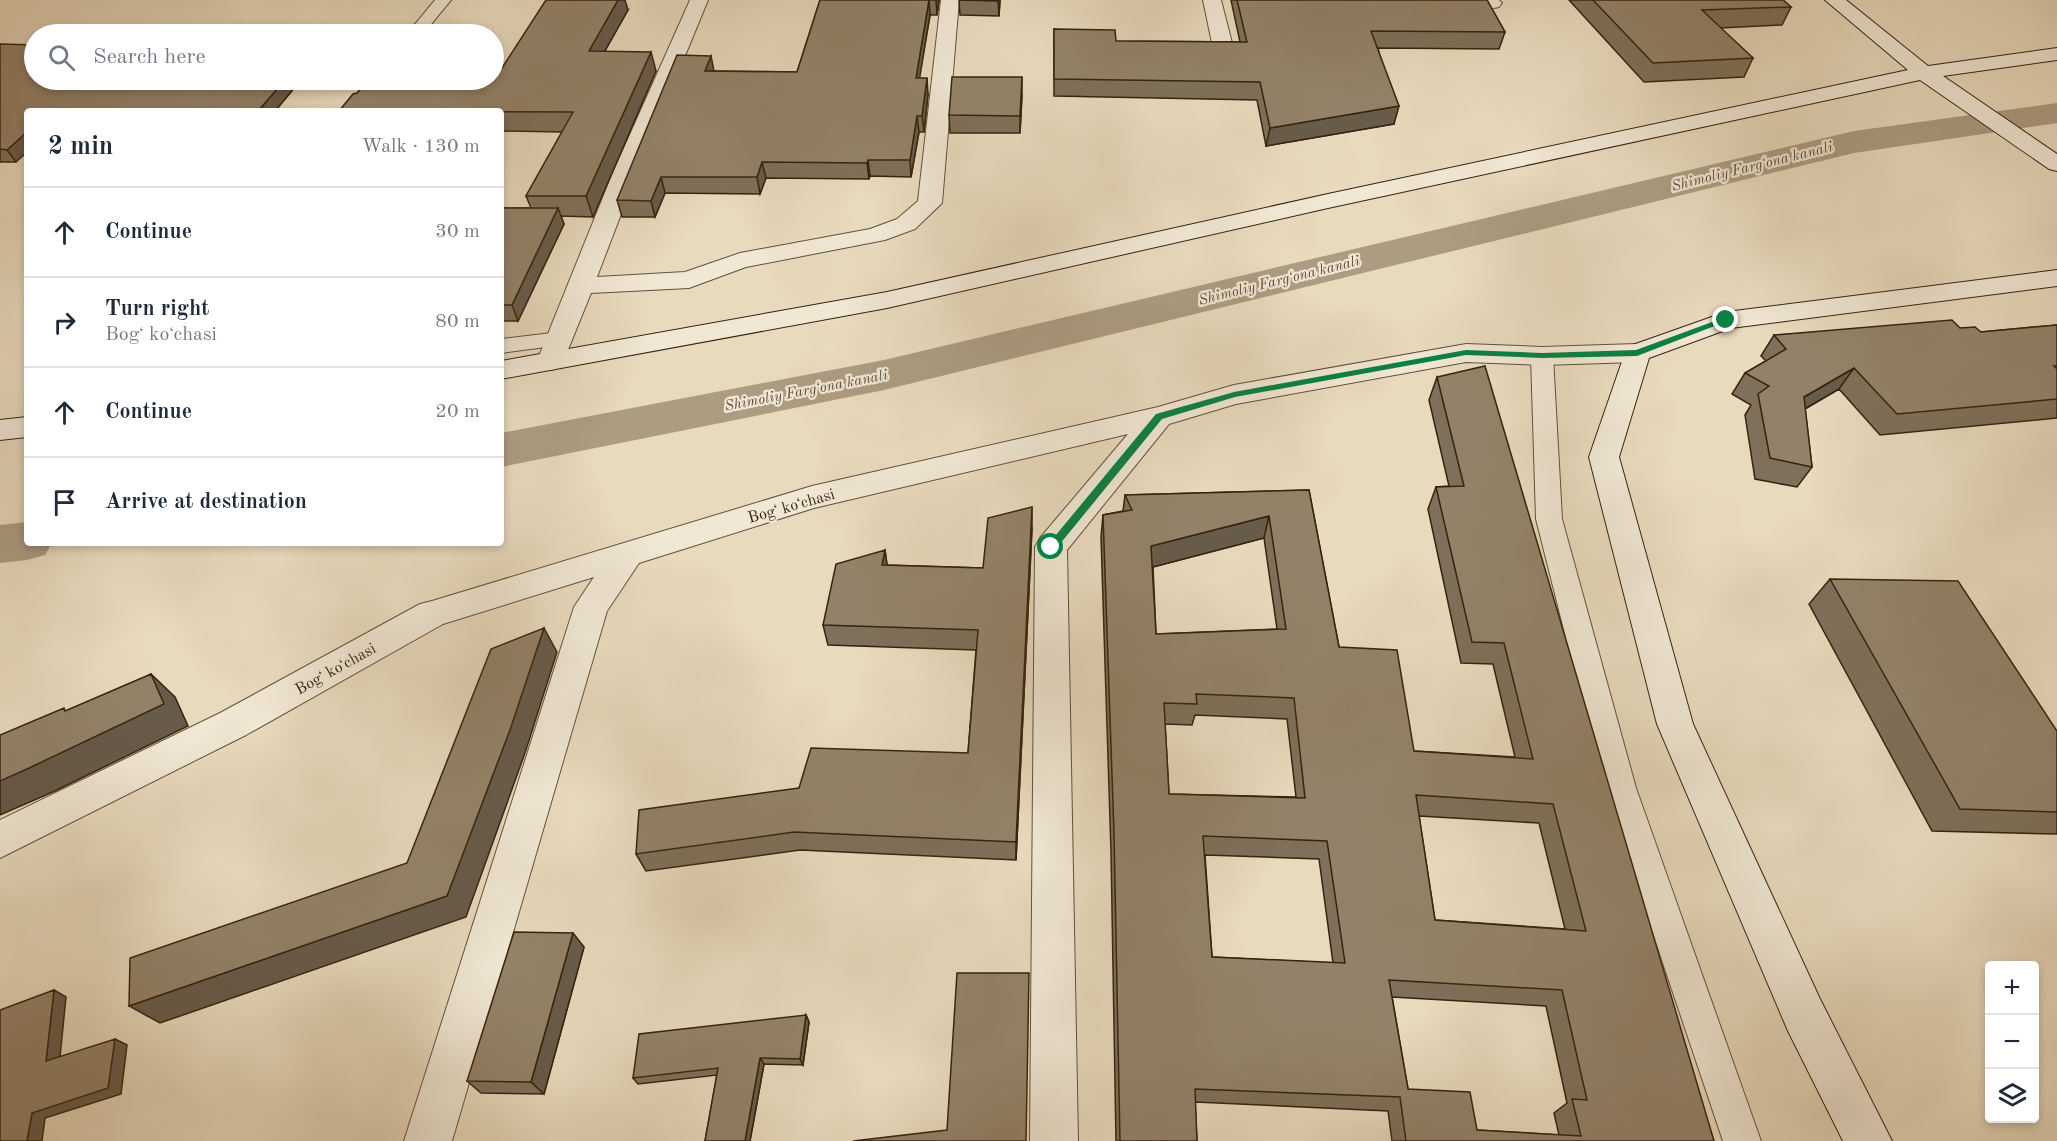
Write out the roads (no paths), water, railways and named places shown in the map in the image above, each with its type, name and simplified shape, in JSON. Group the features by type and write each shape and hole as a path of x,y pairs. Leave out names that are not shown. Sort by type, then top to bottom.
{"street":[{"path":"555,350 699,0"},
{"path":"581,286 689,280 740,261 876,235 906,224 930,203 950,0"},
{"path":"1212,0 1222,43"},
{"path":"1834,0 1924,73 2057,164"},
{"path":"504,369 555,350 887,300 1328,201 1924,73 2057,54"},
{"name":"Bogʻ koʻchasi","path":"0,840 233,724 432,614 812,497 1159,417 1234,395 1466,353 1542,356 1637,353 1726,320 2057,278"},
{"path":"1637,353 1604,457 1676,724 1804,1015 1868,1141"},
{"path":"1054,1141 1051,547 1159,417"},
{"path":"0,430 24,427"},
{"path":"428,1141 591,607 629,552"}],"lane":[{"path":"424,24 443,0"},
{"path":"504,346 555,350"},
{"path":"1542,356 1549,519 1620,788 1742,1141"}],"waterway":[{"name":"Shimoliy Fargʻona kanali","path":"504,449 884,375 1854,142 2057,113"},
{"name":"Shimoliy Fargʻona kanali","path":"0,544 24,541"}]}
